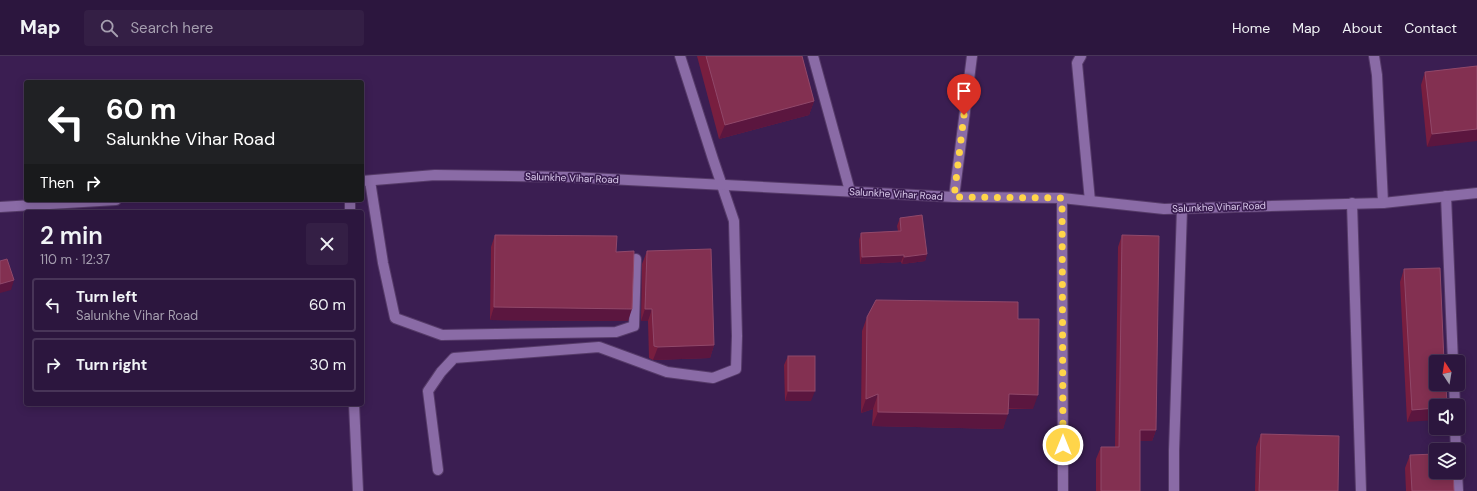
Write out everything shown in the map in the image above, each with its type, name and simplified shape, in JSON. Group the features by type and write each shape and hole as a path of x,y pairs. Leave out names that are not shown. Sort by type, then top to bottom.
{"street":[{"path":"438,470 428,391 441,372 454,358 599,348 667,372 713,378 736,369 737,336 734,221 680,56"},
{"path":"813,56 850,191"},
{"path":"954,197 972,56"},
{"path":"1081,56 1078,63 1090,201"},
{"path":"1374,56 1377,75 1384,203"},
{"name":"Salunkhe Vihar Road","path":"366,181 435,175 570,177 954,197 1062,198 1164,209 1384,203 1477,193"},
{"path":"366,181 395,318 442,335 616,332 634,326 636,259"},
{"path":"1446,196 1453,355"},
{"path":"1062,198 1063,491"},
{"path":"0,207 83,202"},
{"path":"1352,203 1361,491"},
{"path":"1174,491 1182,209"},
{"path":"354,406 358,491"},
{"path":"1457,479 1458,491"}],"building":[{"path":"706,56 802,56 814,101 725,125"},
{"path":"1477,66 1477,129 1432,134 1425,72"},
{"path":"922,215 927,254 904,257 904,255 862,257 861,233 901,231 900,218"},
{"path":"495,235 617,236 616,252 634,251 632,309 494,307"},
{"path":"1122,235 1159,236 1156,430 1140,430 1140,491 1101,491 1101,447 1119,447"},
{"path":"711,249 714,345 654,346 652,309 645,309 647,251"},
{"path":"7,259 14,280 0,284 0,261"},
{"path":"1440,268 1444,355 1429,355 1429,391 1446,391 1447,399 1429,399 1429,409 1412,410 1404,269"},
{"path":"876,300 1018,302 1018,319 1039,319 1038,395 1009,394 1008,414 878,412 878,394 866,399 867,317"},
{"path":"788,356 815,356 815,391 788,391"},
{"path":"1261,434 1339,436 1338,491 1259,491"},
{"path":"1429,454 1429,479 1453,479 1454,491 1412,491 1410,455"}],"route":[{"path":"964,115 954,197 1062,198 1063,445"}]}
